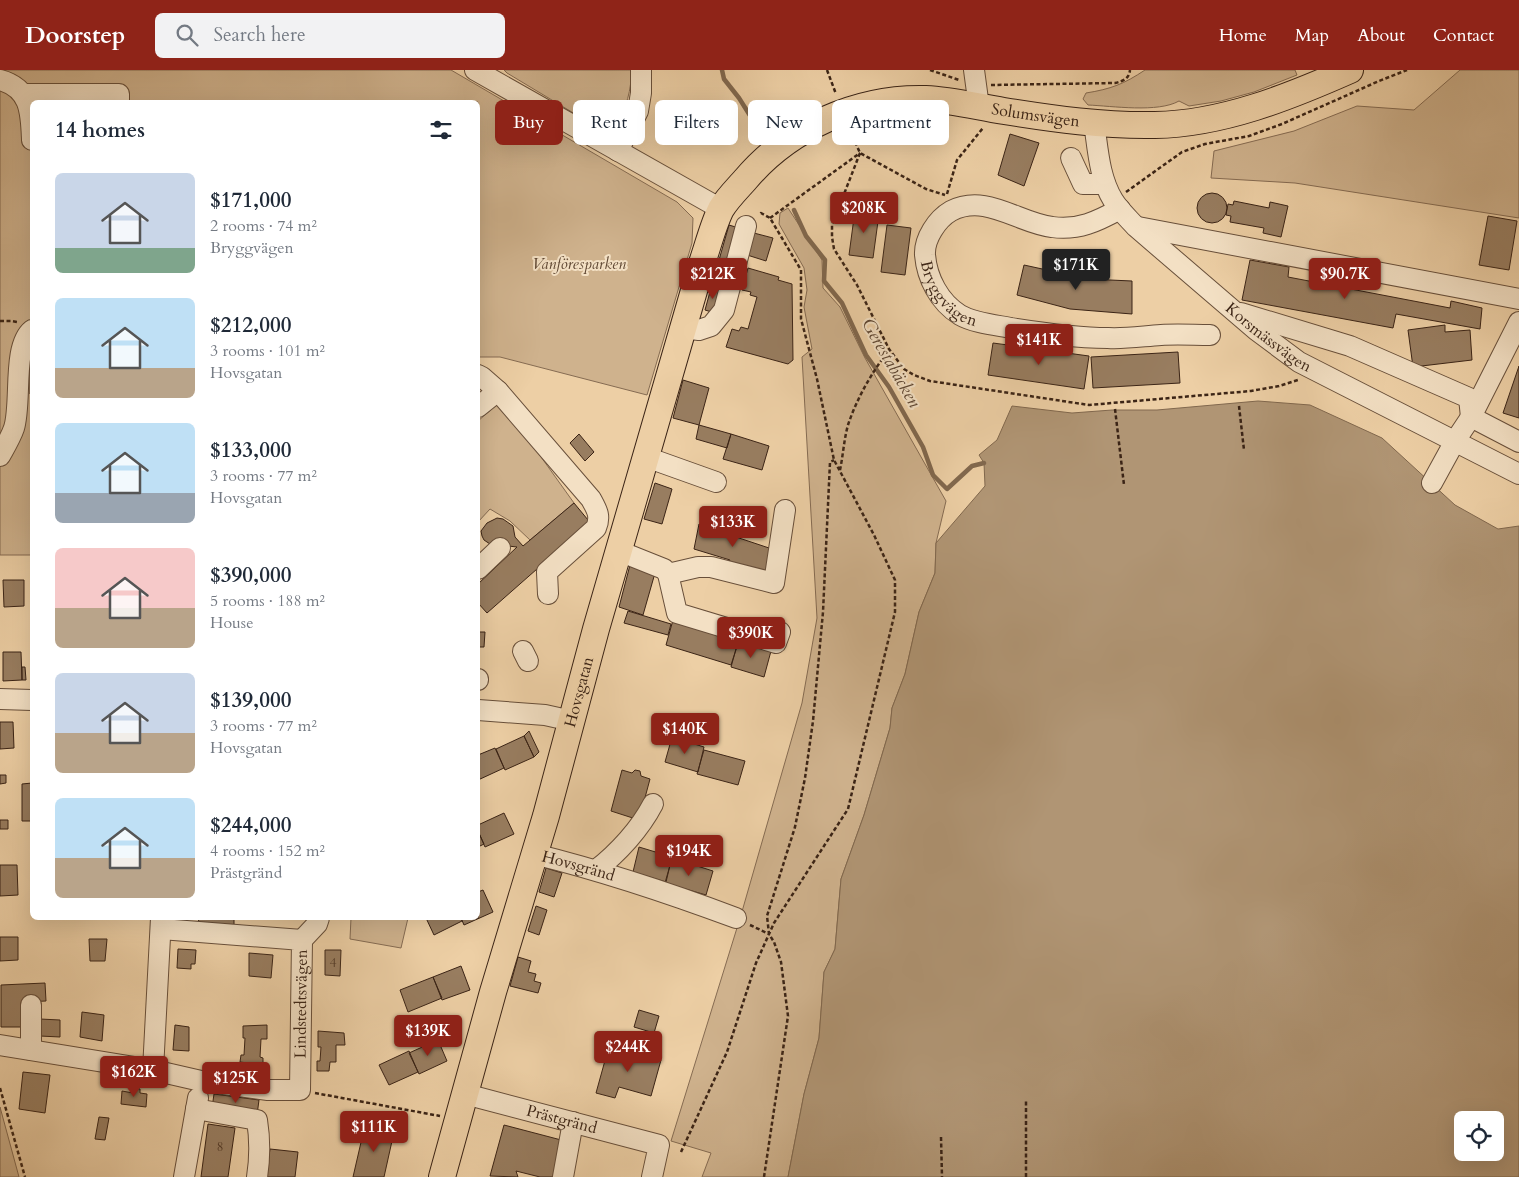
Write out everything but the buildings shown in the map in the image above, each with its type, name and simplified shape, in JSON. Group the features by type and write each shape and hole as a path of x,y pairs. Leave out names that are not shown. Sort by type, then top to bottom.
{"main road":[{"name":"Solumsvägen","path":"721,209 736,189 768,155 812,126 842,112 866,104 924,99 950,101 978,94 1041,117 1094,123 1156,125 1190,122 1250,110 1350,70"},
{"name":"Hovsgatan","path":"442,1177 683,328 702,263 721,209"}],"street":[{"path":"475,70 721,209"},
{"path":"618,151 638,111 641,93 641,70"},
{"path":"5,77 23,94 30,110"},
{"path":"23,94 120,94 119,100"},
{"name":"Korsmässvägen","path":"1094,123 1100,163 1115,196 1136,227 1232,310 1281,350 1299,362 1519,474"},
{"path":"1071,158 1083,184 1115,196"},
{"name":"Bryggvägen","path":"1115,196 1090,224 1061,228 1040,225 989,206 968,206 949,212 936,223 924,250 930,277 936,290 945,302 960,315 985,323 1052,335 1110,338 1163,334 1210,335"},
{"path":"683,328 699,330 711,326 724,310 746,226"},
{"path":"1136,227 1519,299"},
{"path":"1232,310 1350,346 1469,398 1471,417"},
{"path":"1432,484 1455,441 1471,417 1519,322"},
{"path":"0,456 14,427 20,357 30,332"},
{"path":"480,376 498,391 591,499 599,513 596,528 547,572 548,594"},
{"path":"480,406 498,391"},
{"path":"1471,417 1519,442"},
{"path":"646,457 716,482"},
{"path":"668,574 698,567 711,567 774,583 785,510"},
{"path":"480,567 500,548"},
{"path":"619,551 664,569 668,574 677,613 776,643 780,632"},
{"path":"0,699 30,700"},
{"path":"480,710 545,715 572,721"},
{"path":"596,870 608,861 636,829 646,817 653,804"},
{"name":"Hovsgränd","path":"534,854 596,870 736,918"},
{"path":"302,940 318,920"},
{"path":"153,1070 161,923"},
{"name":"Lindstedtsvägen","path":"161,923 256,927 302,940 300,1090"},
{"path":"31,1005 32,1050"},
{"path":"0,1044 153,1070 201,1081 268,1090 300,1090"},
{"path":"184,1177 201,1081"},
{"name":"Prästgränd","path":"465,1094 660,1144 652,1177"},
{"path":"196,1110 256,1120 260,1152 257,1177"},
{"path":"563,1177 573,1122"}],"path":[{"path":"826,70 839,100"},
{"path":"930,70 978,94 1115,83 1123,81 1129,75 1130,70"},
{"path":"1115,196 1182,152 1205,144 1249,136 1282,124 1408,70"},
{"path":"947,196 978,94"},
{"path":"857,145 860,153 832,225 834,249 861,293 889,349 904,369 914,375 930,382 1089,405 1252,391 1279,386 1320,373"},
{"path":"681,1152 727,1052 756,963 774,923 848,809 895,612 894,580 874,535 834,460 817,379 801,319 801,270 770,218 860,153"},
{"path":"840,472 848,425 878,364 889,349"},
{"path":"1239,406 1244,450"},
{"path":"1115,409 1124,484"},
{"path":"764,1177 788,1016 781,962 769,934 767,916 795,827 805,778 823,612 830,462 834,460"},
{"path":"736,918 769,934"},
{"path":"0,1088 25,1177"},
{"path":"300,1090 458,1120"},
{"path":"1026,1100 1026,1177"},
{"path":"941,1137 942,1177"}],"green space":[{"name":"Vanföresparken","path":"0,70 451,70 502,100 495,100 495,145 563,145 563,135 573,141 573,145 579,145 677,202 693,218 692,243 647,395 500,357 480,357 480,100 30,100 30,555 0,555"},
{"path":"504,70 631,70 627,100 573,100 573,113 563,107 563,100 552,100"},
{"path":"1145,70 1295,70 1297,75 1254,92 1221,101 1189,106 1179,101 1170,105 1147,108 1088,105 1083,99 1086,93 1117,85"},
{"path":"1460,70 1519,70 1519,218 1295,183 1211,178 1214,151 1294,131 1357,106 1414,110"},
{"path":"788,208 822,260 823,288 840,307 865,358 946,501 936,543 935,573 919,612 905,674 892,708 890,728 864,815 841,879 835,949 824,972 819,1038 804,1094 788,1177 702,1177 711,1153 671,1141 741,915 802,703 817,618 802,357 812,349 804,307 807,290 804,268 779,224 780,213"},
{"path":"501,401 574,503 530,540 510,521 490,509 480,520 480,419"},
{"path":"351,920 408,920 401,948 350,939"},
{"path":"0,1107 19,1177 0,1177"}],"shaded area":[{"path":"1258,401 1310,405 1382,438 1455,505 1498,529 1519,526 1519,1177 788,1177 804,1094 819,1038 824,972 835,949 841,879 864,815 890,728 892,708 905,674 919,612 935,573 936,543 985,486 984,463 979,455 997,440 1012,406 1072,413 1112,410 1157,410"}],"waterway":[{"path":"722,70 724,79 748,112"},
{"name":"Gerestabäcken","path":"794,210 806,236 825,260 824,281 842,303 866,355 889,387 923,447 933,475 947,489 972,466 984,463"}]}
